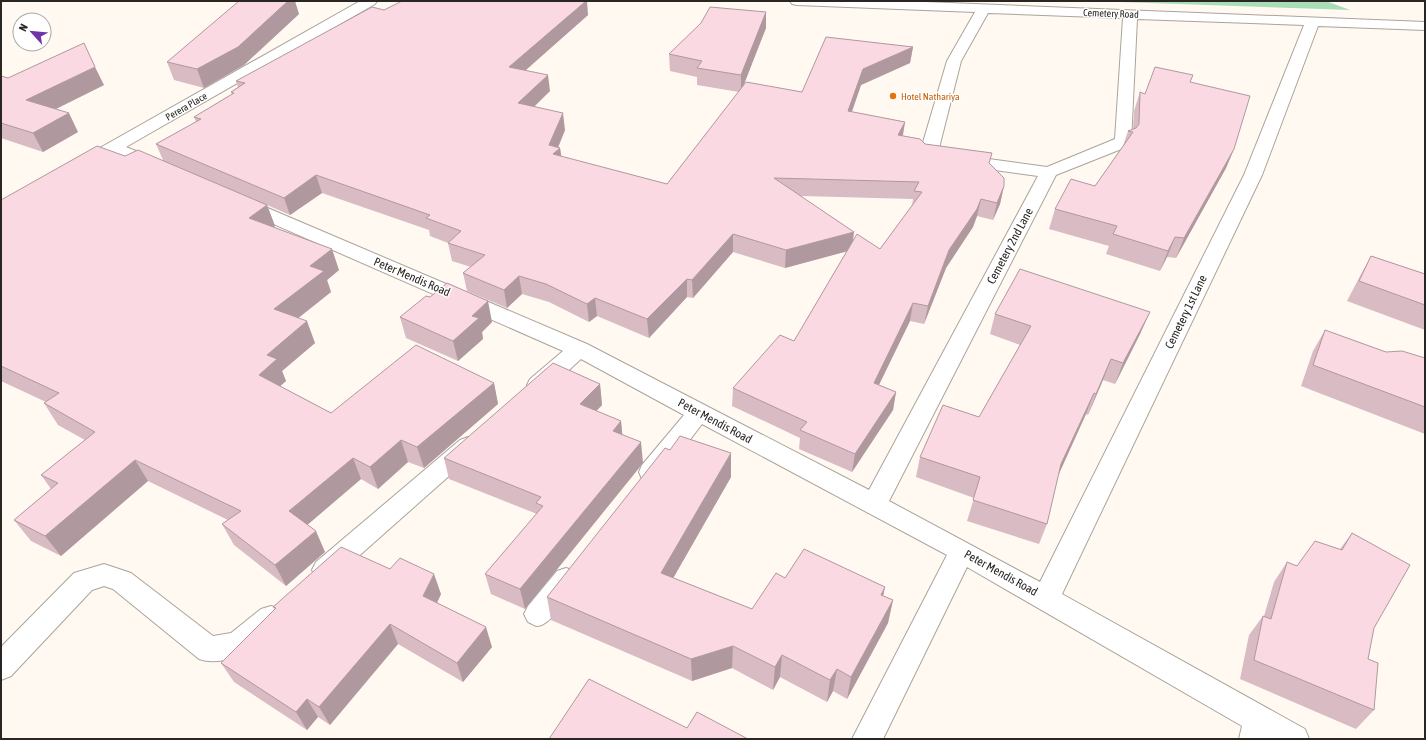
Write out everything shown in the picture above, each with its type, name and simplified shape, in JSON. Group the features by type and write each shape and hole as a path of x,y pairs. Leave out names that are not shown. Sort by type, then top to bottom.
{"street":[{"name":"Perera Place","path":"94,158 370,1"},
{"name":"Cemetery Road","path":"797,1 1130,13 1425,26"},
{"path":"984,8 954,61 928,156 1049,172 1123,142 1130,13"},
{"name":"Cemetery 1st Lane","path":"1046,598 1253,175 1313,21"},
{"path":"114,148 179,176"},
{"name":"Cemetery 2nd Lane","path":"874,505 1049,172"},
{"name":"Peter Mendis Road","path":"223,195 579,349 962,551 1046,598 1256,729 1294,739"},
{"path":"519,401 579,349"},
{"path":"636,492 699,412"},
{"path":"310,584 484,433"},
{"path":"867,739 962,551"},
{"path":"538,614 582,559"},
{"path":"1,667 83,581 104,575 122,581 209,650 238,644 286,605"}],"green space":[{"path":"1091,1 1326,1 1350,10"}],"building":[{"path":"239,1 288,1 238,47 197,69 167,62"},
{"path":"402,1 586,1 509,67 548,75 518,103 563,113 549,145 560,148 553,154 667,184 746,82 802,92 826,37 913,47 863,69 848,111 905,122 898,135 920,139 925,144 992,153 989,163 1004,178 1004,186 997,203 981,199 977,209 949,250 928,306 913,303 874,383 896,392 855,454 800,430 807,422 733,388 780,335 794,341 857,234 880,249 922,192 914,191 919,182 774,178 854,232 786,250 733,234 692,280 687,279 647,319 595,298 587,304 546,284 519,276 504,290 463,273 485,255 448,243 461,231 426,218 430,215 316,175 284,198 156,144 201,119 194,117 234,93 231,92 245,83 236,81 372,7 384,10"},
{"path":"710,7 766,12 741,75 697,68 702,61 669,54 701,23"},
{"path":"84,43 95,67 26,100 69,113 33,133 1,123 1,76 8,78"},
{"path":"1155,67 1193,75 1190,82 1250,96 1234,149 1184,238 1175,237 1168,251 1113,234 1117,226 1055,209 1071,179 1095,186 1133,132 1128,131 1136,128 1139,124 1140,92 1145,94"},
{"path":"97,146 125,156 138,150 267,205 249,218 332,249 310,266 324,271 274,309 307,321 267,355 277,359 259,375 331,413 416,345 494,383 417,447 401,440 370,467 353,458 289,511 316,531 275,565 222,524 241,511 135,460 45,536 14,520 58,483 41,475 95,432 44,403 59,393 1,366 1,200"},
{"path":"1371,256 1425,274 1425,305 1359,281"},
{"path":"1020,269 1150,312 1123,363 1111,359 1096,394 1094,393 1061,464 1047,524 973,500 980,477 920,457 943,405 979,417 1031,326 995,314"},
{"path":"447,283 488,301 472,316 479,318 453,341 400,317 426,296 430,297"},
{"path":"1325,330 1386,352 1402,351 1425,358 1425,407 1313,365"},
{"path":"553,363 600,384 580,404 621,421 613,431 641,442 520,589 485,574 543,506 536,503 541,497 444,458"},
{"path":"680,436 731,453 661,573 752,609 776,573 785,578 804,549 885,587 881,595 893,600 851,677 837,669 830,680 782,655 775,667 733,646 691,659 547,597 665,448 670,450"},
{"path":"1352,533 1410,565 1374,628 1368,659 1378,663 1374,710 1254,660 1263,616 1271,619 1287,562 1297,566 1315,541 1342,550"},
{"path":"341,547 390,569 400,558 434,574 423,596 486,627 457,663 390,624 319,707 307,699 296,712 221,663 276,608 273,607"},
{"path":"589,679 687,728 697,712 748,739 549,739"}],"place":[{"name":"Hotel Nathariya","path":"893,96"}]}
